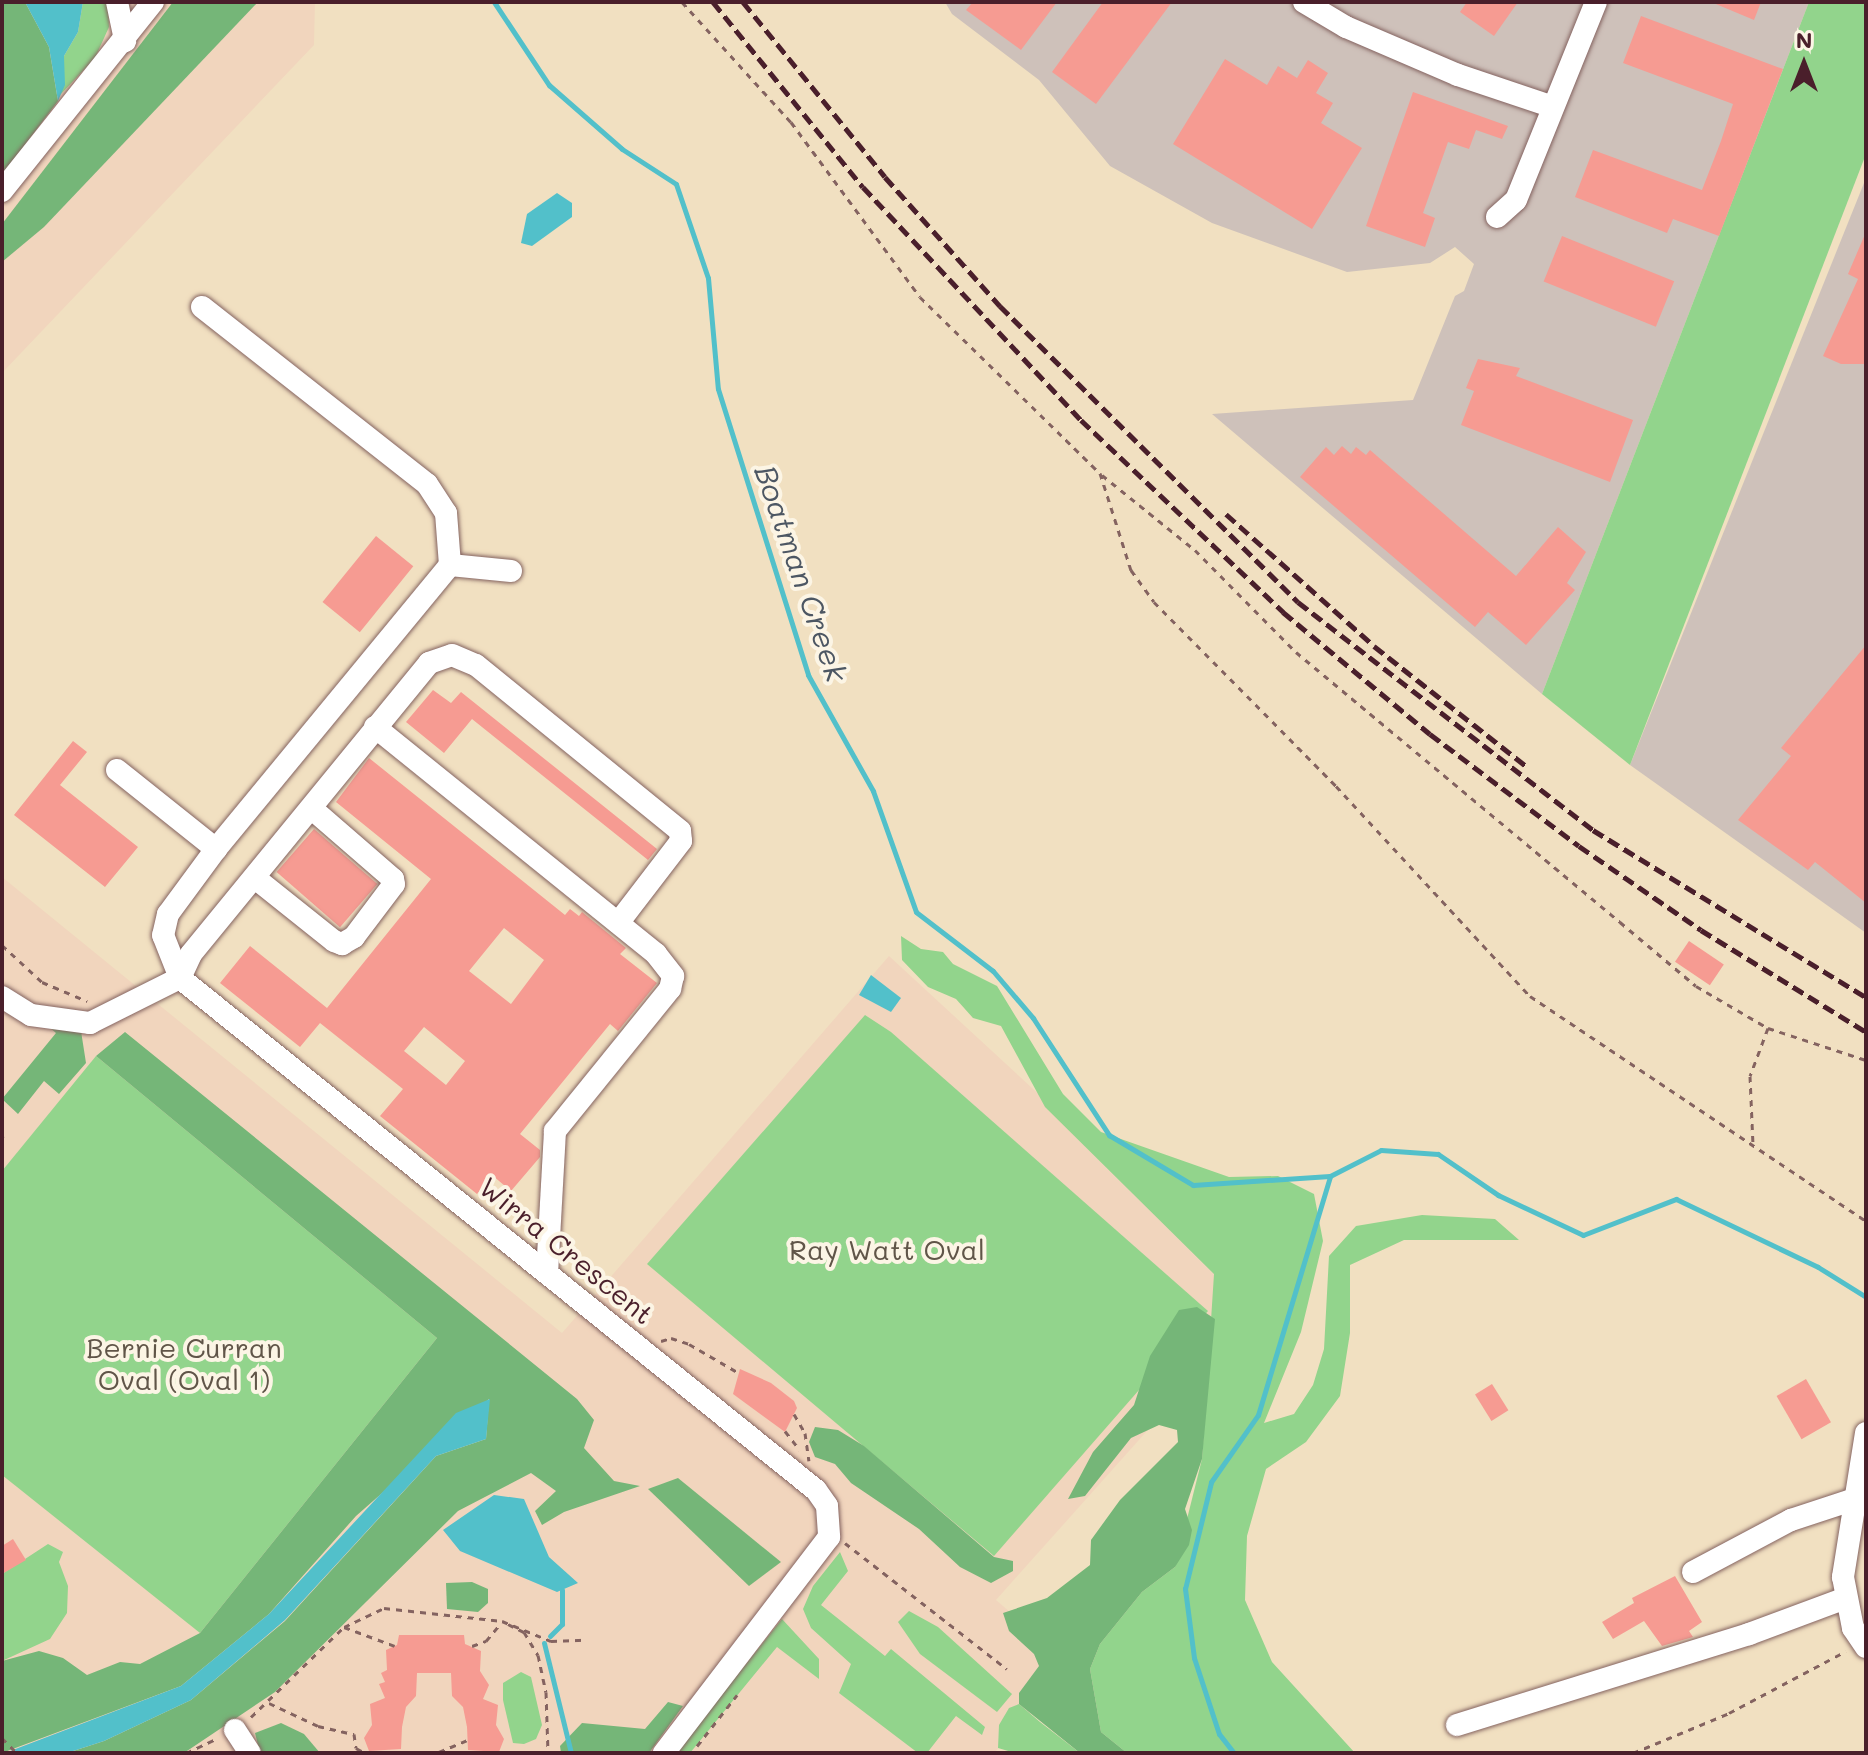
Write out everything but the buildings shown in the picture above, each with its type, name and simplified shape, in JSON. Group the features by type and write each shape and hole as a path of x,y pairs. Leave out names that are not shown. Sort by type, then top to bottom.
{"street":[{"path":"117,2 125,41"},
{"path":"2,191 125,41 153,2"},
{"path":"1304,2 1346,27 1458,75 1550,106"},
{"path":"1497,217 1516,200 1550,106 1596,2"},
{"path":"180,978 163,935 168,914 216,849 450,565 446,513 427,484 202,307"},
{"path":"450,565 511,571"},
{"path":"2,997 31,1015 90,1023 180,978 191,954 375,727 429,663 440,657 465,658 488,674 680,831 681,841 618,923"},
{"path":"375,727 669,965 673,976 670,989 555,1131 547,1273"},
{"path":"117,770 216,849"},
{"path":"255,878 334,941 342,944 354,937 394,884 393,879 311,808"},
{"name":"Wirra Crescent","path":"180,978 801,1478 827,1506 830,1531"},
{"path":"1861,1639 1846,1598 1843,1558 1866,1433"},
{"path":"1693,1572 1791,1520 1852,1500"},
{"path":"664,1753 788,1595 830,1531"},
{"path":"1457,1725 1749,1634 1846,1598"},
{"path":"235,1730 250,1753"}],"path":[{"path":"682,2 791,122 920,297 1100,473 1195,550 1296,652 1696,986 1768,1028 1866,1060"},
{"path":"1100,473 1131,570 1154,602 1336,786 1530,996 1866,1221"},
{"path":"2,945 42,982 99,1004"},
{"path":"1753,1145 1750,1076 1768,1028"},
{"path":"644,1351 671,1338 739,1373"},
{"path":"794,1414 812,1456 801,1478"},
{"path":"785,1431 800,1449"},
{"path":"830,1531 1007,1669"},
{"path":"186,1753 235,1730 269,1703 344,1627 384,1608 502,1621 551,1641 585,1640"},
{"path":"472,1646 486,1641 502,1621"},
{"path":"502,1621 524,1632 538,1655 546,1692 548,1753"},
{"path":"344,1627 395,1646"},
{"path":"1633,1753 1729,1713 1861,1639"},
{"path":"692,1753 737,1695"},
{"path":"269,1703 318,1726 354,1734 356,1748 365,1753"},
{"path":"2,1738 17,1753"},
{"path":"410,1753 431,1751 467,1740"}],"shaded area":[{"path":"2,2 315,2 314,45 2,373"},
{"path":"945,2 1809,2 1542,694 1212,414 1413,400 1455,296 1464,291 1474,264 1455,247 1430,263 1347,272 1212,223 1110,166 1039,80 952,14"},
{"path":"1866,178 1866,933 1630,765"},
{"path":"2,877 562,1333 889,956 1263,1301 996,1600 1074,1667 994,1753 2,1753"}],"green space":[{"path":"2,2 25,2 49,47 58,101 2,175"},
{"path":"83,2 108,2 109,27 95,58 61,94 64,56 78,32"},
{"path":"173,2 258,2 44,227 2,262 2,224"},
{"path":"1809,2 1866,2 1866,154 1630,765 1542,694"},
{"path":"901,936 921,949 943,952 953,964 997,986 1063,1094 1101,1132 1229,1177 1278,1176 1314,1194 1323,1241 1301,1332 1264,1423 1294,1414 1313,1385 1324,1349 1329,1256 1356,1226 1422,1215 1495,1219 1519,1240 1404,1240 1350,1265 1350,1333 1340,1396 1306,1442 1266,1469 1247,1536 1245,1600 1272,1662 1355,1753 1127,1753 1101,1732 1090,1669 1100,1644 1142,1592 1175,1567 1202,1459 1214,1274 1045,1107 1001,1026 973,1018 956,999 928,987 902,960"},
{"name":"Ray Watt Oval","path":"865,1015 891,1032 1208,1311 994,1556 647,1264"},
{"path":"48,1026 81,1031 86,1063 59,1094 44,1081 18,1114 2,1099 56,1033"},
{"path":"125,1032 577,1399 594,1420 584,1448 614,1481 640,1486 564,1512 542,1525 535,1511 556,1491 531,1473 458,1511 275,1692 184,1753 67,1753 104,1741 191,1700 285,1621 436,1456 486,1439 489,1399 356,1516 269,1614 181,1686 2,1753 2,1661 39,1651 63,1658 87,1675 120,1662 140,1664 200,1633 437,1338 96,1056"},
{"name":"Bernie Curran Oval (Oval 1)","path":"96,1056 437,1338 200,1633 2,1475 2,1171"},
{"path":"1197,1307 1215,1319 1202,1459 1185,1509 1192,1530 1189,1545 1175,1567 1142,1592 1100,1644 1090,1669 1101,1732 1127,1753 1080,1753 1019,1704 1019,1693 1039,1666 1034,1654 1009,1631 1003,1613 1047,1598 1090,1565 1091,1540 1120,1500 1178,1442 1177,1430 1159,1425 1131,1438 1085,1496 1068,1499 1093,1452 1134,1405 1150,1356 1179,1310"},
{"path":"815,1427 838,1430 864,1446 994,1557 1013,1561 1013,1571 991,1583 960,1567 919,1529 851,1483 835,1464 815,1457 809,1442"},
{"path":"678,1478 781,1562 749,1586 648,1489"},
{"path":"48,1544 63,1552 59,1562 68,1586 67,1613 50,1639 2,1661 2,1574"},
{"path":"840,1552 848,1571 821,1605 885,1656 891,1649 985,1727 982,1735 956,1716 927,1753 918,1753 839,1693 851,1664 811,1628 803,1609 813,1586"},
{"path":"472,1582 488,1589 488,1603 478,1612 447,1609 446,1583"},
{"path":"909,1611 938,1627 1012,1694 997,1712 920,1654 898,1622"},
{"path":"782,1619 819,1659 819,1679 777,1647 690,1753 675,1753"},
{"path":"521,1672 531,1677 542,1725 536,1739 524,1744 513,1743 503,1700 503,1683"},
{"path":"668,1702 683,1706 649,1753 561,1753 560,1746 582,1723 645,1729"},
{"path":"1019,1704 1080,1753 1015,1753 998,1748 999,1725 1009,1708"},
{"path":"281,1723 304,1734 320,1753 260,1753 255,1733"}],"water":[{"path":"25,2 83,2 78,32 64,56 65,85 58,101 49,47"},
{"path":"557,193 572,203 572,217 532,246 521,243 527,214"},
{"path":"871,975 901,998 891,1012 859,995"},
{"path":"490,1399 486,1439 436,1456 285,1620 191,1700 104,1741 67,1753 5,1753 181,1686 269,1614 456,1413"},
{"path":"494,1495 524,1499 549,1557 578,1583 557,1592 460,1551 443,1530"}],"waterway":[{"name":"Boatman Creek","path":"494,2 549,85 622,149 676,184 708,278 718,389 808,675 873,791 916,912 993,971 1033,1018 1109,1135 1193,1185 1330,1176 1381,1150 1438,1154 1498,1195 1583,1235 1676,1199 1818,1267 1866,1297"},
{"path":"1234,1753 1219,1734 1194,1658 1185,1589 1211,1482 1258,1415 1330,1177"},
{"path":"550,1636 562,1624 562,1590"},
{"path":"544,1643 571,1753"}],"railway":[{"path":"713,2 863,187 1081,420 1283,612 1430,734 1579,846 1701,930 1866,1032"},
{"path":"743,2 885,177 1000,306 1298,602 1593,830 1866,997"},
{"path":"1226,514 1374,646 1526,766"}]}
